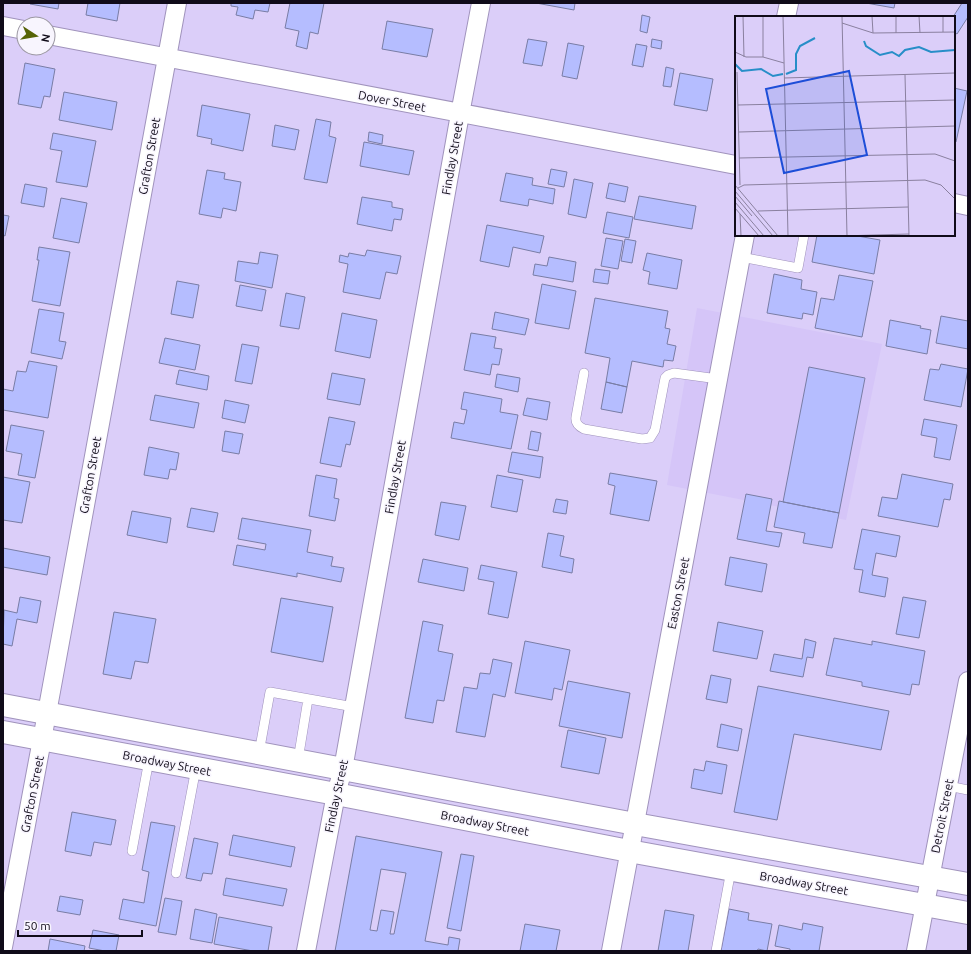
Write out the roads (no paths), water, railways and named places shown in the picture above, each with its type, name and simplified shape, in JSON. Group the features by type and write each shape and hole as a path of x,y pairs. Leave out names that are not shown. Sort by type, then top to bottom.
{"main road":[{"path":"3,705 635,824 968,884"},
{"name":"Broadway Street","path":"3,732 731,870 968,913"}],"street":[{"name":"Grafton Street","path":"3,947 177,3"},
{"name":"Findlay Street","path":"306,951 336,794 343,769 481,3"},
{"path":"786,16 789,3"},
{"path":"3,26 16,28"},
{"name":"Dover Street","path":"56,37 735,165"},
{"path":"955,203 968,206"},
{"name":"Easton Street","path":"611,951 745,236"},
{"name":"Detroit Street","path":"916,951 967,688"}],"lane":[{"path":"740,257 798,268 804,236"},
{"path":"584,373 576,417 577,425 584,429 642,439 650,438 654,430 665,378 668,375 674,373 718,379"},
{"path":"259,753 270,692 354,707"},
{"path":"298,761 308,699"},
{"path":"132,851 149,760"},
{"path":"176,873 196,768"},
{"path":"948,786 968,790"},
{"path":"716,951 731,870"}]}
